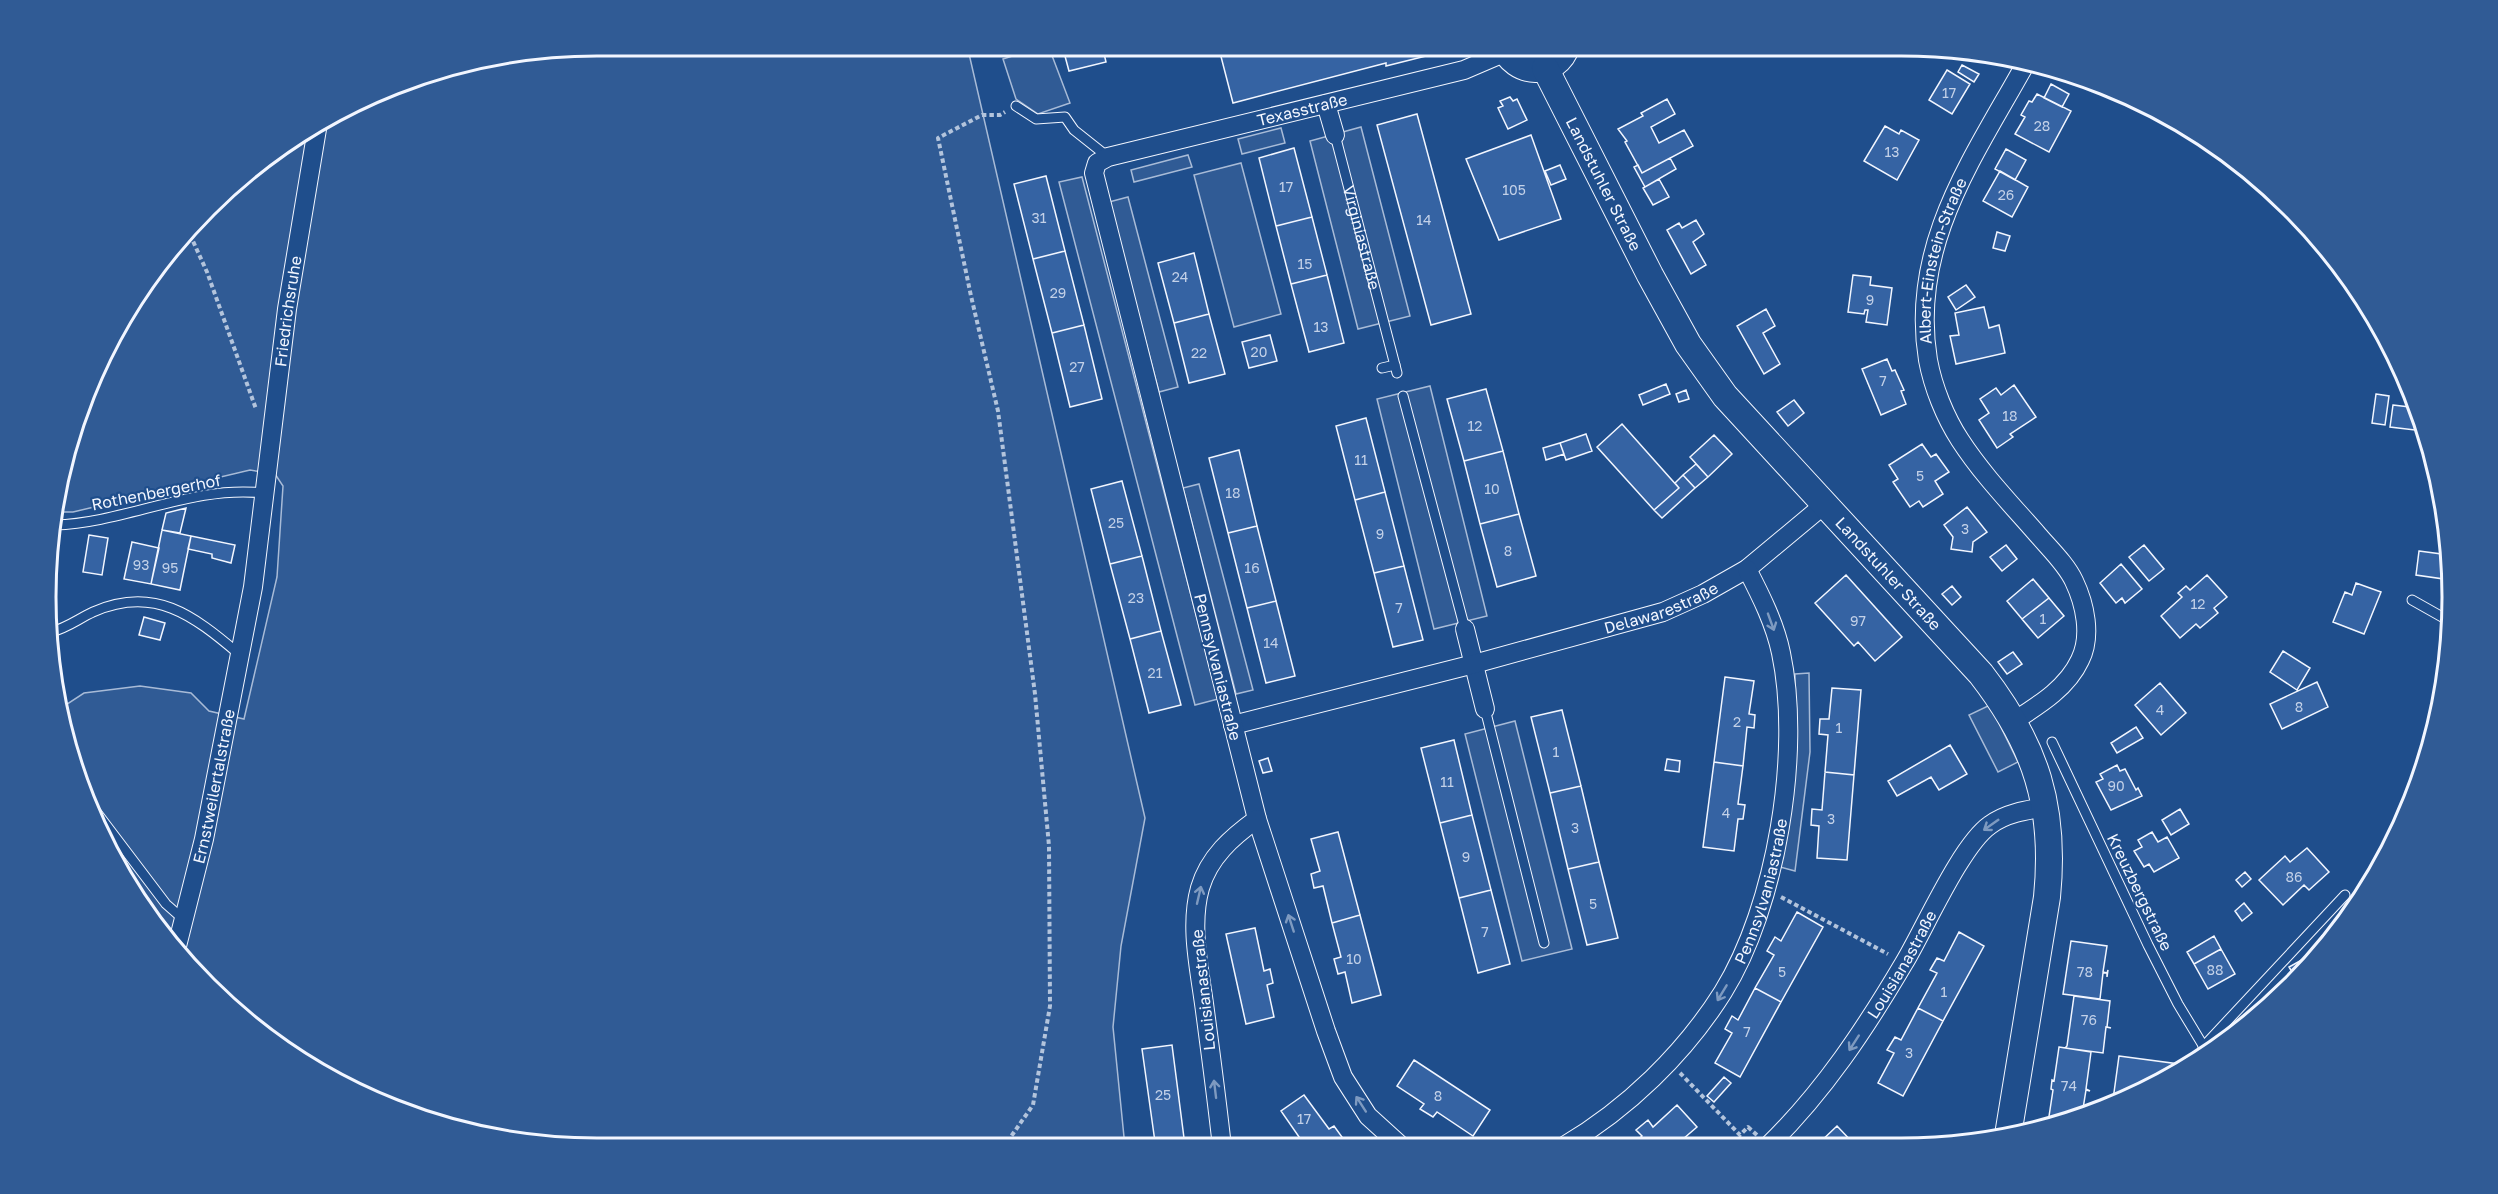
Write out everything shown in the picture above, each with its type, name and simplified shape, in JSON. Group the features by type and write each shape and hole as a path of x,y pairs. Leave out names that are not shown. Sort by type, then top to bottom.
{"street":[{"name":"Texasstraße","path":"1103,160 1464,70 1489,56"},
{"path":"1509,56 1512,61 1522,67 1533,70 1545,68 1562,56"},
{"name":"Landstuhler Straße","path":"1545,68 1623,224 1688,344 1725,396 1981,674 2014,722 2032,761 2046,807 2050,863 2047,897 2009,1127"},
{"name":"Albert-Einstein-Straße","path":"2014,722 2047,700 2067,680 2080,660 2086,632 2085,616 2074,580 2059,559 1988,478 1959,439 1940,400 1928,362 1924,321 1927,275 1936,239 1955,192 2022,70"},
{"name":"Virginiastraße","path":"1326,104 1335,135"},
{"name":"Friedrichsruhe","path":"263,493 287,309 316,134"},
{"name":"Pennsylvaniastraße","path":"1103,160 1094,173 1095,182 1257,819 1343,1077 1368,1116 1392,1138"},
{"name":"Ernstweilertalstraße","path":"178,940 204,838 253,587 263,493"},
{"name":"Delawarestraße","path":"1233,724 1474,664 1663,612 1703,594 1747,569 1825,504"},
{"name":"Pennsylvaniastraße","path":"1576,1138 1594,1127 1669,1061 1700,1026 1724,990 1749,938 1767,890 1783,800 1788,739 1787,689 1781,652 1773,625 1762,597 1747,569"},
{"path":"1465,629 1485,709"},
{"name":"Louisianastraße","path":"1776,1138 1829,1079 1854,1044 1905,962 1956,869 1978,836 1990,825 2005,817 2046,807"},
{"name":"Louisianastraße","path":"1221,1138 1195,928 1196,906 1209,868 1220,850 1257,819"}],"lane":[{"path":"1016,106 1036,119 1065,117 1074,130 1103,160"},
{"name":"Virginiastraße","path":"1335,135 1396,369 1382,368"},
{"path":"1403,396 1465,629"},
{"name":"Rothenbergerhof","path":"60,524 102,519 213,493 244,491 263,493"},
{"path":"2412,600 2441,617"},
{"path":"57,631 92,612 118,604 135,601 155,603 202,623 239,654"},
{"path":"1485,709 1544,943"},
{"name":"Kreuzbergstraße","path":"2052,742 2148,945 2203,1046"},
{"path":"106,825 166,904 183,919"},
{"path":"2217,1037 2345,895"}],"path":[{"path":"1010,1138 1033,1105 1050,1006 1049,846 1035,694 998,411 938,138 982,115 1000,115 1016,106"},
{"path":"192,238 207,272 253,404 272,435"},
{"path":"1767,890 1905,962"},
{"path":"1669,1061 1740,1135 1748,1127 1761,1138"}],"shaded area":[{"path":"597,56 970,56 1145,818 1121,946 1113,1027 1124,1138 597,1138 526,1134 491,1128 423,1110 358,1083 326,1066 267,1027 240,1004 214,980 167,927 128,868 111,836 84,771 66,705 84,693 140,686 191,693 209,711 244,719 277,577 283,486 275,474 250,470 73,512 62,512 84,423 111,358 128,326 167,267 214,214 267,167 326,128 358,111 423,84 491,66 526,60"},
{"path":"1013,56 1052,56 1070,103 1038,114 1016,99 1003,59"},
{"path":"1361,127 1410,316 1358,329 1310,141"},
{"path":"1281,128 1285,143 1242,154 1238,139"},
{"path":"1188,155 1192,167 1134,182 1131,170"},
{"path":"1241,163 1281,314 1234,327 1194,175"},
{"path":"1082,177 1218,699 1195,705 1059,182"},
{"path":"1128,197 1178,387 1159,392 1109,202"},
{"path":"1430,386 1487,616 1434,629 1377,399"},
{"path":"1199,484 1253,690 1236,694 1183,488"},
{"path":"1809,673 1810,752 1795,871 1780,867 1795,707 1795,674"},
{"path":"1990,705 2018,762 1998,772 1969,715"},
{"path":"1515,721 1572,949 1522,961 1465,734"}],"building":[{"path":"1065,56 1105,56 1106,62 1069,71"},
{"path":"1221,56 1426,56 1386,66 1386,63 1233,103"},
{"path":"1962,65 1979,74 1974,82 1958,72"},
{"path":"1947,70 1970,84 1952,114 1929,100"},
{"path":"2051,84 2069,94 2062,107 2044,98"},
{"path":"2037,94 2071,111 2049,152 2015,134 2025,117 2021,115 2029,101 2032,102"},
{"path":"1510,97 1513,101 1517,99 1527,120 1508,129 1498,108 1503,106 1500,101"},
{"path":"1667,99 1675,114 1651,127 1659,143 1684,130 1693,146 1642,173 1625,142 1627,141 1618,129 1643,116 1641,113"},
{"path":"1417,114 1471,314 1431,325 1377,125"},
{"path":"1885,126 1899,134 1901,130 1919,140 1897,180 1864,161"},
{"path":"1531,135 1561,219 1499,240 1466,159"},
{"path":"1294,148 1312,217 1276,226 1259,158"},
{"path":"2006,149 2026,160 2015,180 1995,169"},
{"path":"1670,158 1676,169 1645,187 1634,167 1638,165 1642,173"},
{"path":"1560,165 1566,179 1551,185 1545,171"},
{"path":"2000,171 2028,187 2012,217 1983,201"},
{"path":"1046,176 1065,251 1033,259 1014,184"},
{"path":"1659,179 1669,197 1653,205 1643,188"},
{"path":"1312,217 1327,275 1291,284 1276,226"},
{"path":"1696,220 1704,234 1693,242 1706,265 1691,274 1667,230 1679,223 1682,228"},
{"path":"1997,232 2010,236 2005,251 1993,248"},
{"path":"1065,251 1084,325 1052,333 1033,259"},
{"path":"1194,253 1209,314 1174,323 1158,263"},
{"path":"1327,275 1344,343 1309,352 1291,284"},
{"path":"1853,275 1871,277 1870,285 1892,288 1887,325 1866,322 1868,310 1865,310 1864,314 1848,312"},
{"path":"1966,285 1975,297 1956,310 1948,297"},
{"path":"1984,307 1989,328 1999,325 2005,353 1956,364 1950,336 1959,335 1955,313"},
{"path":"1766,309 1775,326 1763,333 1780,364 1764,374 1737,326"},
{"path":"1209,314 1225,374 1189,383 1174,323"},
{"path":"1084,325 1102,399 1070,407 1052,333"},
{"path":"1270,335 1277,361 1249,368 1242,342"},
{"path":"1887,359 1904,390 1901,391 1906,404 1881,415 1862,369"},
{"path":"1666,384 1670,394 1643,405 1639,395"},
{"path":"2014,385 2036,417 2010,434 2013,437 1997,448 1979,420 1989,413 1980,399 1996,388 2001,395"},
{"path":"1486,389 1503,451 1464,461 1447,399"},
{"path":"1686,390 1689,399 1679,402 1676,394"},
{"path":"2376,394 2389,396 2385,425 2372,423"},
{"path":"1794,400 1804,413 1788,426 1777,412"},
{"path":"2393,405 2408,407 2416,430 2390,427"},
{"path":"1366,418 1385,492 1355,500 1336,426"},
{"path":"1622,424 1679,488 1654,510 1597,447"},
{"path":"1586,434 1592,451 1566,460 1560,443"},
{"path":"1714,435 1732,454 1708,477 1690,457"},
{"path":"1560,443 1564,454 1546,460 1543,448"},
{"path":"1922,444 1931,457 1936,454 1949,472 1935,481 1943,494 1923,507 1919,501 1910,507 1893,482 1898,479 1889,465"},
{"path":"1239,450 1257,526 1228,533 1209,458"},
{"path":"1503,451 1519,514 1480,524 1464,461"},
{"path":"1696,464 1708,477 1695,488 1683,475"},
{"path":"1683,475 1695,488 1662,518 1654,510 1679,488 1675,483"},
{"path":"1122,481 1142,556 1110,564 1091,489"},
{"path":"1385,492 1404,566 1374,573 1355,500"},
{"path":"1967,507 1987,532 1973,542 1972,552 1951,549 1953,537 1944,525"},
{"path":"186,508 180,533 162,530 166,513"},
{"path":"1519,514 1536,576 1497,587 1480,524"},
{"path":"1257,526 1276,601 1247,608 1228,533"},
{"path":"162,530 191,536 180,590 151,584"},
{"path":"89,535 108,538 102,575 83,572"},
{"path":"191,536 235,545 231,563 212,558 212,554 188,549"},
{"path":"132,542 159,548 151,584 124,579"},
{"path":"2006,545 2017,559 2002,571 1990,557"},
{"path":"2144,545 2164,569 2149,581 2129,557"},
{"path":"2419,551 2440,554 2441,579 2416,575"},
{"path":"1142,556 1161,631 1130,639 1110,564"},
{"path":"2121,564 2142,589 2125,603 2122,598 2116,603 2100,583"},
{"path":"1404,566 1423,640 1393,647 1374,573"},
{"path":"1846,575 1902,637 1875,661 1858,642 1854,646 1815,603"},
{"path":"2207,575 2227,597 2214,608 2218,613 2200,628 2196,624 2180,638 2161,616 2182,597 2178,593 2186,586 2190,590"},
{"path":"2033,579 2049,598 2022,619 2007,601"},
{"path":"2356,583 2381,592 2364,634 2333,622 2345,592 2352,595"},
{"path":"1952,586 1961,597 1952,605 1942,594"},
{"path":"2049,598 2064,616 2038,638 2022,619"},
{"path":"1276,601 1295,676 1266,683 1247,608"},
{"path":"144,617 165,623 160,640 139,635"},
{"path":"1161,631 1181,705 1149,713 1130,639"},
{"path":"2283,651 2310,668 2297,690 2270,672"},
{"path":"2013,652 2022,664 2007,674 1998,662"},
{"path":"1725,677 1754,681 1749,714 1755,715 1754,728 1747,727 1743,766 1714,762"},
{"path":"2317,682 2328,707 2282,729 2270,704"},
{"path":"2160,683 2186,713 2161,735 2135,705"},
{"path":"1832,688 1861,690 1854,775 1825,772 1828,735 1819,734 1820,719 1829,719"},
{"path":"1562,710 1581,786 1550,793 1531,717"},
{"path":"2136,727 2143,738 2117,753 2111,743"},
{"path":"1454,740 1472,815 1440,823 1421,748"},
{"path":"1950,745 1967,774 1939,790 1931,777 1897,796 1888,781"},
{"path":"1268,758 1272,771 1263,773 1259,761"},
{"path":"1667,759 1680,761 1679,772 1665,770"},
{"path":"1714,762 1743,766 1738,804 1745,805 1743,819 1738,819 1734,851 1703,847"},
{"path":"2117,765 2120,771 2125,769 2136,790 2138,788 2142,796 2111,810 2096,782 2103,779 2100,774"},
{"path":"1825,772 1854,775 1847,860 1817,858 1819,826 1811,825 1812,809 1822,810"},
{"path":"1581,786 1599,862 1568,869 1550,793"},
{"path":"2180,809 2189,824 2171,835 2162,820"},
{"path":"1472,815 1491,890 1459,898 1440,823"},
{"path":"1338,832 1360,915 1332,923 1323,886 1314,888 1311,874 1320,871 1311,839"},
{"path":"2152,832 2158,842 2167,837 2179,858 2154,872 2149,864 2144,867 2134,851 2142,847 2138,840"},
{"path":"2307,848 2329,872 2309,890 2304,885 2283,905 2259,880 2285,856 2290,862"},
{"path":"1599,862 1618,938 1587,945 1568,869"},
{"path":"2245,872 2251,879 2242,887 2236,880"},
{"path":"1491,890 1510,964 1478,973 1459,898"},
{"path":"2244,903 2252,913 2242,921 2235,911"},
{"path":"1797,912 1823,927 1781,1002 1755,988 1774,955 1767,951 1775,937 1781,941"},
{"path":"1360,915 1381,995 1352,1003 1345,972 1338,974 1334,959 1341,957 1332,923"},
{"path":"1255,928 1264,971 1270,969 1273,983 1267,985 1274,1017 1246,1024 1226,934"},
{"path":"1959,932 1984,946 1943,1021 1918,1008 1937,973 1930,970 1937,958 1944,961"},
{"path":"2214,936 2221,949 2194,964 2187,952"},
{"path":"2071,941 2107,946 2103,972 2107,973 2103,973 2100,999 2063,994"},
{"path":"2221,949 2235,974 2208,989 2194,964"},
{"path":"2303,959 2292,972 2289,967"},
{"path":"1755,988 1781,1002 1740,1077 1715,1063 1732,1033 1725,1029 1732,1016 1738,1020"},
{"path":"2074,996 2110,1001 2107,1027 2111,1028 2106,1027 2103,1053 2065,1048"},
{"path":"1918,1008 1943,1021 1903,1096 1878,1083 1894,1053 1887,1050 1895,1037 1901,1040"},
{"path":"1172,1045 1184,1138 1154,1138 1142,1049"},
{"path":"2059,1047 2091,1052 2086,1089 2090,1091 2086,1090 2083,1107 2049,1118 2053,1090 2051,1089 2052,1080 2054,1081"},
{"path":"2119,1056 2176,1064 2140,1083 2114,1094"},
{"path":"1414,1060 1490,1110 1473,1136 1437,1112 1433,1117 1420,1109 1424,1104 1397,1086"},
{"path":"1724,1077 1731,1083 1714,1102 1707,1096"},
{"path":"1304,1095 1329,1129 1334,1126 1342,1137 1300,1138 1281,1111"},
{"path":"1677,1105 1697,1127 1684,1138 1640,1138 1642,1136 1636,1130 1648,1120 1653,1127"},
{"path":"1837,1126 1848,1138 1824,1138"}]}
